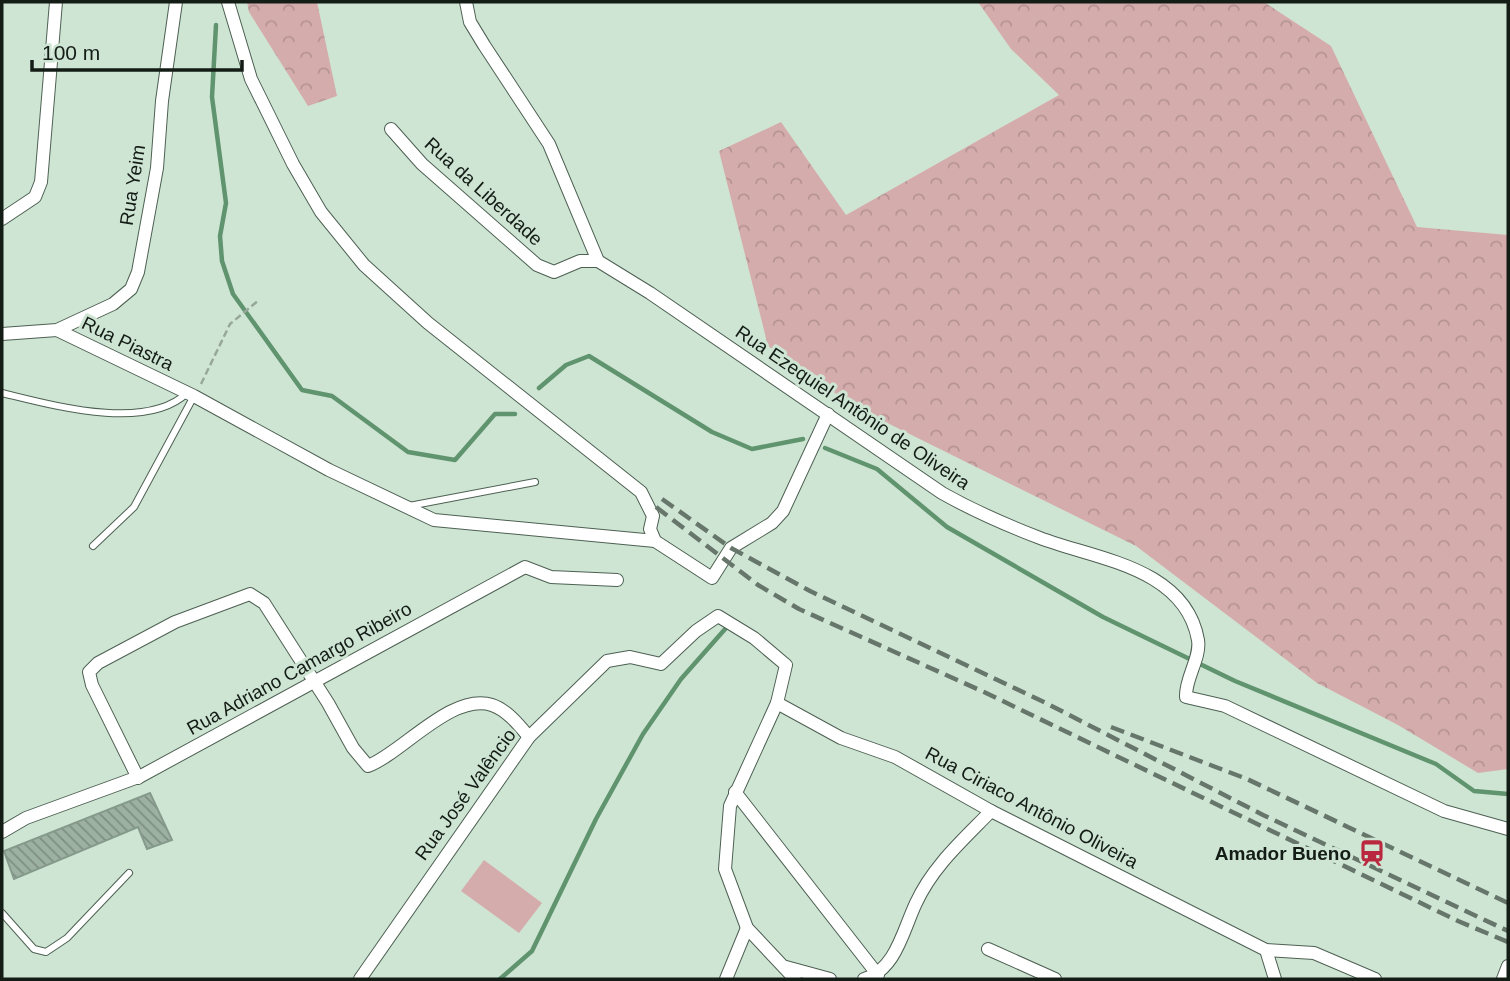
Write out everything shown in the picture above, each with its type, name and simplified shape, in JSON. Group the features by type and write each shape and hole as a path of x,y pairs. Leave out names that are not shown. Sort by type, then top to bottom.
{"street":[{"path":"2,219 35,197 41,182 56,2"},
{"name":"Rua Yeim","path":"57,330 113,304 131,289 138,272 157,168 176,2"},
{"path":"228,2 251,79 321,212 363,265 428,323 641,492 653,516 650,529 655,541 712,578 731,548 772,523 783,511 828,415"},
{"path":"466,2 477,34 549,144 598,261"},
{"name":"Rua da Liberdade","path":"391,129 422,164 537,265 554,272 580,261 598,261"},
{"name":"Rua Ezequiel Antônio de Oliveira","path":"598,261 661,300 942,493 986,517 1043,539 1124,564 1148,575 1178,601 1187,614 1199,643 1185,689 1186,697 1225,706 1444,811 1508,829"},
{"name":"Rua Piastra","path":"2,334 57,330 191,394 330,470 434,520 655,541"},
{"name":"Rua Adriano Camargo Ribeiro","path":"2,832 26,818 138,778 525,567 551,577 617,580"},
{"path":"138,778 92,685 89,672 98,663 175,622 241,596 257,597 264,603 353,748 368,766 380,762 429,724 471,705 491,705 511,718 529,737"},
{"name":"Rua José Valêncio","path":"360,979 529,737 607,662 630,657 662,664 696,631 718,615 786,665 777,703"},
{"path":"777,703 735,792 729,816 725,869 747,928 795,979"},
{"name":"Rua Ciriaco Antônio Oliveira","path":"777,703 841,738 895,757 991,811 1266,950 1314,953 1375,979"},
{"path":"735,792 878,975"},
{"path":"864,979 878,975 894,954 917,900 932,874 991,811"},
{"path":"726,979 747,928"},
{"path":"988,949 1028,974 1055,979"},
{"path":"1266,950 1275,979"},
{"path":"1503,979 1508,966"},
{"path":"786,967 830,979"}],"lane":[{"path":"2,393 76,408 124,413 168,407 191,394"},
{"path":"93,546 134,507 191,394"},
{"path":"407,506 535,482"},
{"path":"2,913 34,949 46,952 67,938 129,873"}],"path":[{"path":"191,394 230,324 259,300"}],"green space":[{"path":"247,2 317,2 337,96 308,106 249,12"},
{"path":"978,2 1264,2 1331,46 1417,227 1508,235 1508,769 1478,773 1398,725 1317,683 1136,546 855,407 768,346 719,151 781,122 846,215 1059,95 1011,49"},
{"path":"484,860 542,903 519,933 461,891"}],"building":[{"path":"150,793 172,840 147,849 138,827 14,879 4,851"}],"waterway":[{"path":"216,25 212,97 226,203 220,236 222,261 233,294 302,390 332,396 408,452 455,460 495,414 515,414"},
{"path":"539,388 566,365 589,356 712,432 752,449 803,439"},
{"path":"825,448 877,469 947,527 1103,617 1235,681 1436,764 1474,791 1508,794"},
{"path":"500,979 532,951 596,819 643,734 681,679 726,628"}],"railway":[{"path":"662,499 731,548 810,591 1046,703 1263,815 1508,931"},
{"path":"656,507 758,585 799,609 984,692 1458,921 1508,942"},
{"path":"1111,727 1247,779 1508,903"}],"place":[{"name":"Amador Bueno","path":"1372,853"}]}
